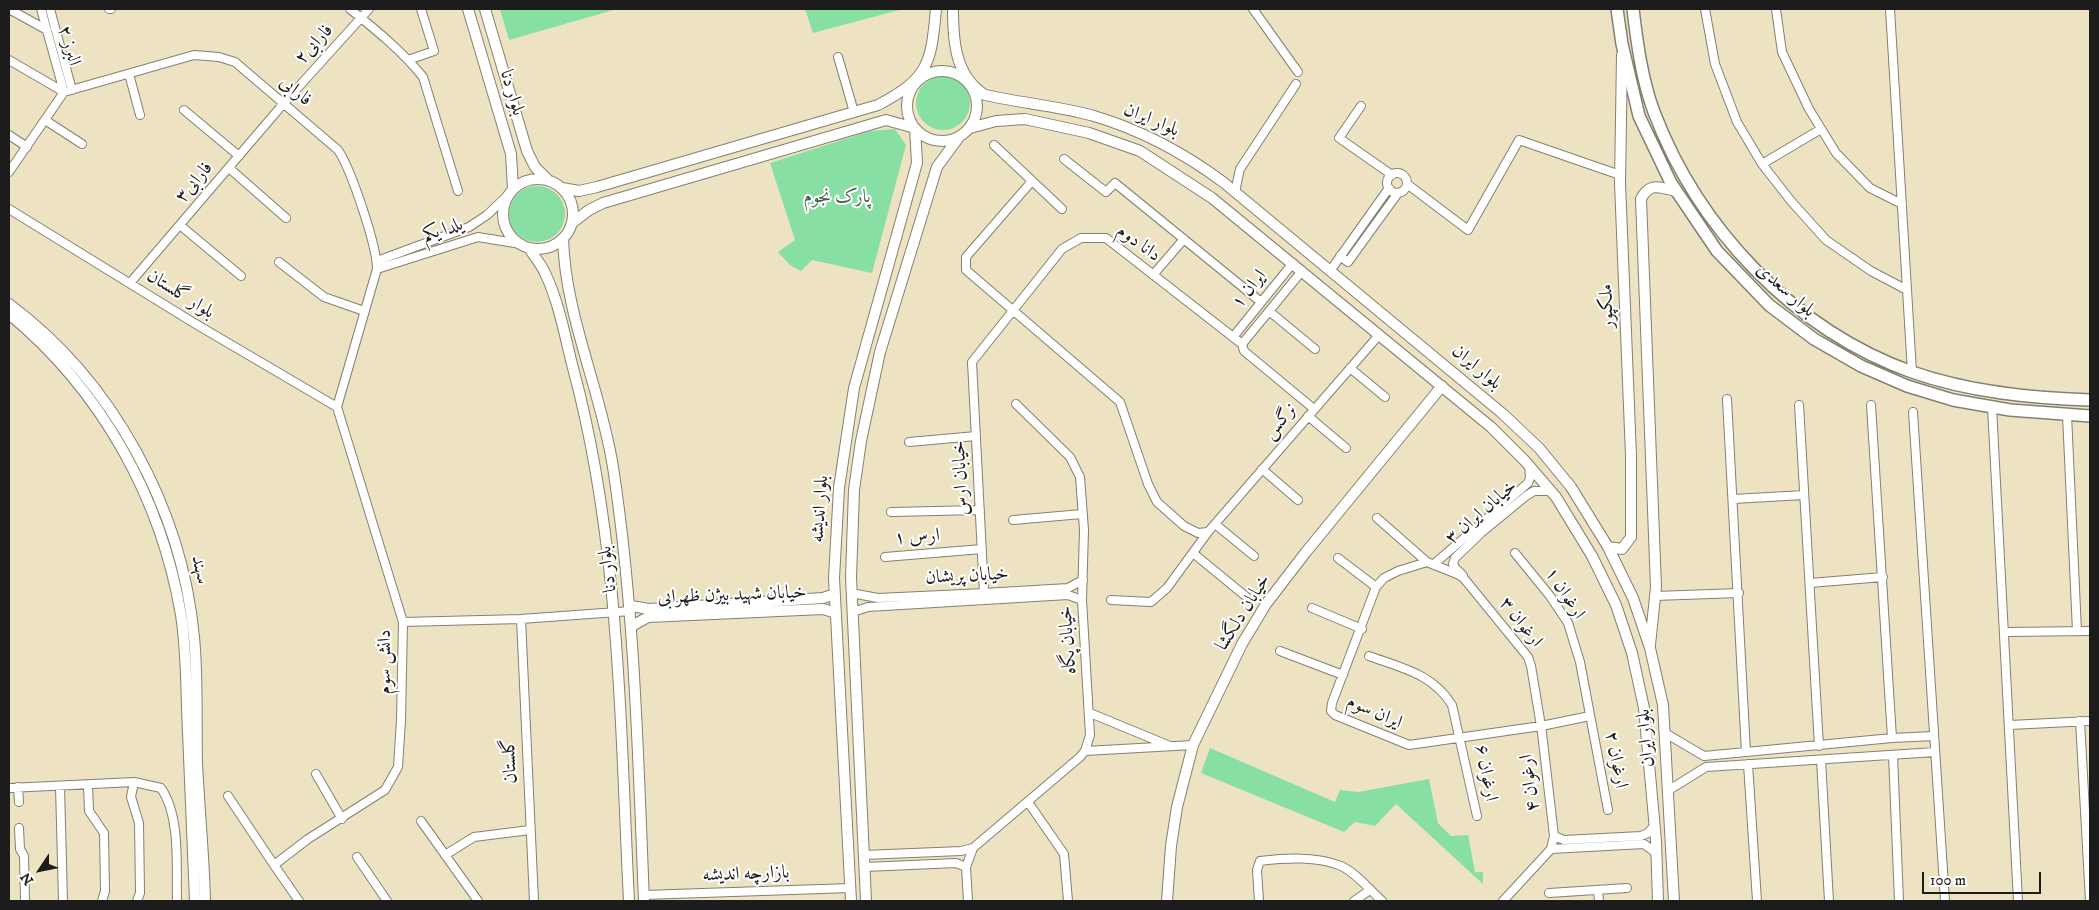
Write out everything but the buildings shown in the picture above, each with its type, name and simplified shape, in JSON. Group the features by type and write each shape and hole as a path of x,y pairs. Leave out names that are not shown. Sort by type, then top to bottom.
{"main road":[{"name":"بلوار سعدی","path":"1618,9 1622,44 1639,116 1676,191 1717,252 1769,305 1814,338 1860,366 1907,386 1953,400 1992,407 2090,416"},
{"name":"بلوار سعدی","path":"1633,9 1637,41 1654,111 1686,182 1729,242 1780,293 1823,326 1868,352 1912,372 1956,384 2012,394 2090,400"}],"street":[{"path":"9,9 46,30"},
{"name":"البرز ۲","path":"40,9 64,92"},
{"name":"البرز ۲","path":"50,9 72,90"},
{"path":"350,9 408,60 423,77 458,191"},
{"name":"فارابی۲","path":"284,103 369,9"},
{"path":"408,60 434,51 421,9"},
{"name":"بلوار دنا","path":"468,9 511,154 510,192"},
{"name":"بلوار دنا","path":"485,9 526,151 535,167 546,179"},
{"path":"936,9 929,62 907,99 908,114 915,128 922,135 940,141 959,137 970,128 978,108 973,87 957,58 953,42 953,9"},
{"path":"1253,9 1298,72"},
{"path":"1705,9 1714,64 1737,122 1762,164 1791,201 1826,240 1871,271 1907,290"},
{"path":"1776,9 1782,52 1809,110 1836,153 1870,188 1902,204"},
{"path":"1890,9 1912,372"},
{"name":"ملکپور","path":"1608,547 1622,549 1631,537 1631,456 1620,175 1622,44"},
{"name":"فارابی","path":"64,92 194,55 219,57 235,62 338,150 347,163 377,265"},
{"path":"838,57 854,112"},
{"path":"9,60 64,92 9,172"},
{"path":"915,128 886,120 603,202 572,222 563,238 547,248 525,246 512,237 503,218 510,192 528,180 546,179 562,188 579,191 597,188 878,105 930,72 946,70 957,73 973,87"},
{"path":"129,74 140,115"},
{"path":"1235,192 1240,169 1296,84"},
{"name":"بلوار ایران","path":"973,87 985,95 1044,105 1095,117 1147,136 1190,158 1235,192 1503,414 1539,448 1571,487 1608,547 1633,598 1650,648 1662,705 1665,733 1674,901"},
{"name":"فارابی۳","path":"130,283 284,103"},
{"path":"1361,106 1339,138 1392,175 1401,174 1407,184 1468,230 1519,140 1620,175"},
{"path":"184,110 239,156"},
{"path":"1089,133 1089,126 1095,117"},
{"name":"بلوار ایران","path":"970,128 996,121 1025,119 1089,133 1140,151 1212,198 1293,263 1491,427 1529,465 1551,491 1592,556 1616,605 1632,653 1644,708 1656,852 1658,901"},
{"path":"45,120 82,144"},
{"name":"بلوار اندیشه","path":"851,901 835,594 835,537 845,439 864,348 917,163 915,128"},
{"path":"1762,164 1821,129"},
{"path":"9,135 27,146"},
{"name":"بلوار اندیشه","path":"866,901 851,593 851,538 854,490 870,391 929,190 937,167 959,137"},
{"path":"994,145 1062,209"},
{"path":"1064,159 1106,192 1115,183 1261,302"},
{"path":"229,168 286,218"},
{"path":"1330,271 1389,188 1388,182 1392,175"},
{"path":"1032,181 966,257 966,270 1120,402 1148,484 1157,502 1184,526 1198,533 1208,532"},
{"path":"1340,256 1348,262 1398,193 1404,191 1407,184"},
{"name":"ملکپور","path":"1650,648 1655,596 1641,199 1645,190 1649,188 1659,187 1676,191"},
{"path":"562,188 572,204 572,222"},
{"path":"1389,188 1398,193"},
{"name":"یلدا یکم","path":"377,265 469,227 487,215 510,192"},
{"name":"بلوار گلستان","path":"9,209 337,407"},
{"path":"180,226 242,276"},
{"name":"یلدا یکم","path":"377,265 478,237 525,246"},
{"name":"بلوار دنا","path":"563,238 564,264 568,288 602,414 612,460 631,608 644,898"},
{"name":"دانا دوم","path":"972,362 1062,249 1081,238 1106,238 1242,344 1244,351 1314,410"},
{"path":"1153,275 1184,239"},
{"name":"بلوار دنا","path":"525,246 545,272 553,293 587,418 603,508 615,612 629,901"},
{"path":"279,262 324,297 364,311"},
{"name":"ایران ۱","path":"1233,337 1293,263"},
{"path":"337,407 377,265"},
{"name":"ایران ۱","path":"1242,344 1302,271"},
{"name":"سهند","path":"9,304 84,373 124,430 153,486 176,548 194,639 196,741 205,901"},
{"path":"1269,311 1315,349"},
{"name":"سهند","path":"9,314 50,350 76,380 107,423 143,488 163,539 181,616 195,901"},
{"name":"نرگس","path":"1112,600 1151,602 1167,588 1208,532 1380,335"},
{"name":"خیابان ارس","path":"972,362 984,593"},
{"path":"1350,368 1385,397"},
{"name":"خیابان دلگشا","path":"1167,901 1171,846 1177,807 1193,745 1242,644 1266,604 1442,386"},
{"path":"1727,399 1739,593 1746,752"},
{"name":"خیابان پگاه","path":"1016,404 1070,457 1080,477 1084,530 1082,600 1090,713 1090,735 1085,751"},
{"path":"1799,405 1819,746"},
{"path":"1871,406 1892,738"},
{"name":"دانش سوم","path":"274,865 308,839 385,790 398,767 402,720 403,622 337,407"},
{"path":"1992,407 2018,901"},
{"path":"1913,412 1945,901"},
{"path":"2067,415 2078,631"},
{"path":"1308,416 1346,448"},
{"path":"909,442 976,436"},
{"name":"خیابان ایران ۳","path":"1431,563 1528,483 1530,478 1529,465"},
{"path":"1262,470 1298,500"},
{"name":"خیابان ایران ۳","path":"1459,574 1453,564 1454,558 1481,533 1534,491 1551,491"},
{"path":"1733,499 1804,495"},
{"path":"891,512 980,510"},
{"path":"1013,520 1082,514"},
{"path":"1377,518 1431,563 1459,574"},
{"path":"1215,524 1254,556"},
{"name":"ارس ۱","path":"885,557 982,549"},
{"name":"ارغوان ۱","path":"1515,552 1550,596 1568,623 1580,662 1590,716"},
{"path":"1193,553 1248,598"},
{"path":"1338,558 1376,587 1384,578 1398,571 1431,563"},
{"name":"ارغوان ۳","path":"1459,574 1528,657 1540,726"},
{"path":"1810,583 1883,577"},
{"name":"خیابان پریشان","path":"851,593 878,598 984,593 1068,588 1083,580"},
{"name":"ایران سوم","path":"1376,587 1362,629 1332,703 1332,711 1335,715 1403,744 1540,726 1590,716"},
{"path":"1655,596 1739,593"},
{"name":"خیابان شهید بیژن ظهرابی","path":"631,608 823,598 835,594"},
{"name":"خیابان پریشان","path":"852,612 868,607 1068,595 1082,600"},
{"path":"403,622 521,619 615,612 631,608"},
{"path":"1312,608 1362,629"},
{"name":"خیابان شهید بیژن ظهرابی","path":"632,626 648,617 823,609 836,613"},
{"name":"گلستان","path":"521,619 534,901"},
{"path":"2005,632 2090,630"},
{"path":"1280,651 1343,675"},
{"name":"ارغوان ۶","path":"1369,656 1425,677 1444,691 1452,705 1461,737 1477,816"},
{"path":"1090,713 1172,747"},
{"name":"ارغوان ۲","path":"1590,716 1608,810"},
{"path":"2080,721 2090,901"},
{"path":"2010,725 2090,721"},
{"name":"ارغوان ۴","path":"1540,726 1554,836 1552,849"},
{"path":"1665,733 1704,756 1892,738 1934,736"},
{"path":"864,855 961,852 973,848 1062,774 1085,751 1193,745"},
{"path":"1669,790 1706,767 1935,752"},
{"path":"1893,755 1899,901"},
{"path":"1821,760 1829,901"},
{"path":"1748,764 1756,901"},
{"path":"316,774 342,818"},
{"path":"134,782 131,797 140,833 140,893 137,901"},
{"path":"9,788 134,782 161,788 170,803 175,841 177,901"},
{"path":"88,785 89,811 104,833 105,891 102,901"},
{"path":"60,786 63,901"},
{"path":"18,787 19,802"},
{"path":"228,796 299,901"},
{"path":"1028,802 1064,854 1068,901"},
{"path":"420,820 478,901"},
{"path":"1554,836 1564,840 1641,836 1648,833 1654,825"},
{"path":"19,828 20,849 24,856 25,901"},
{"path":"445,855 474,837 530,830"},
{"path":"1502,901 1552,849 1644,844 1656,852"},
{"path":"968,901 966,867 973,848"},
{"path":"357,856 387,901"},
{"path":"1259,901 1257,870 1260,861 1276,859 1318,860 1342,866 1382,901"},
{"path":"865,867 956,863 966,867"},
{"name":"بازارچه اندیشه","path":"644,898 850,888"},
{"path":"1549,893 1627,888"},
{"path":"1354,901 1370,890"},
{"path":"1598,890 1599,901"}],"green space":[{"path":"500,9 617,9 509,40"},
{"path":"805,9 903,9 813,33"},
{"path":"938,76 948,76 958,80 966,88 970,103 966,118 958,126 948,130 938,130 928,126 920,118 916,108 916,98 920,88 928,80"},
{"name":"پارک نجوم","path":"895,129 906,145 872,273 812,260 801,271 790,265 778,252 795,240 770,163 870,131"},
{"path":"537,186 548,188 557,194 563,203 565,214 563,225 557,234 548,240 537,242 526,240 517,234 511,225 509,214 511,203 517,194 526,188"},
{"path":"1210,748 1335,802 1340,790 1358,792 1429,779 1438,823 1451,836 1468,835 1475,872 1483,872 1483,884 1396,804 1375,826 1355,822 1344,832 1201,773"}]}
